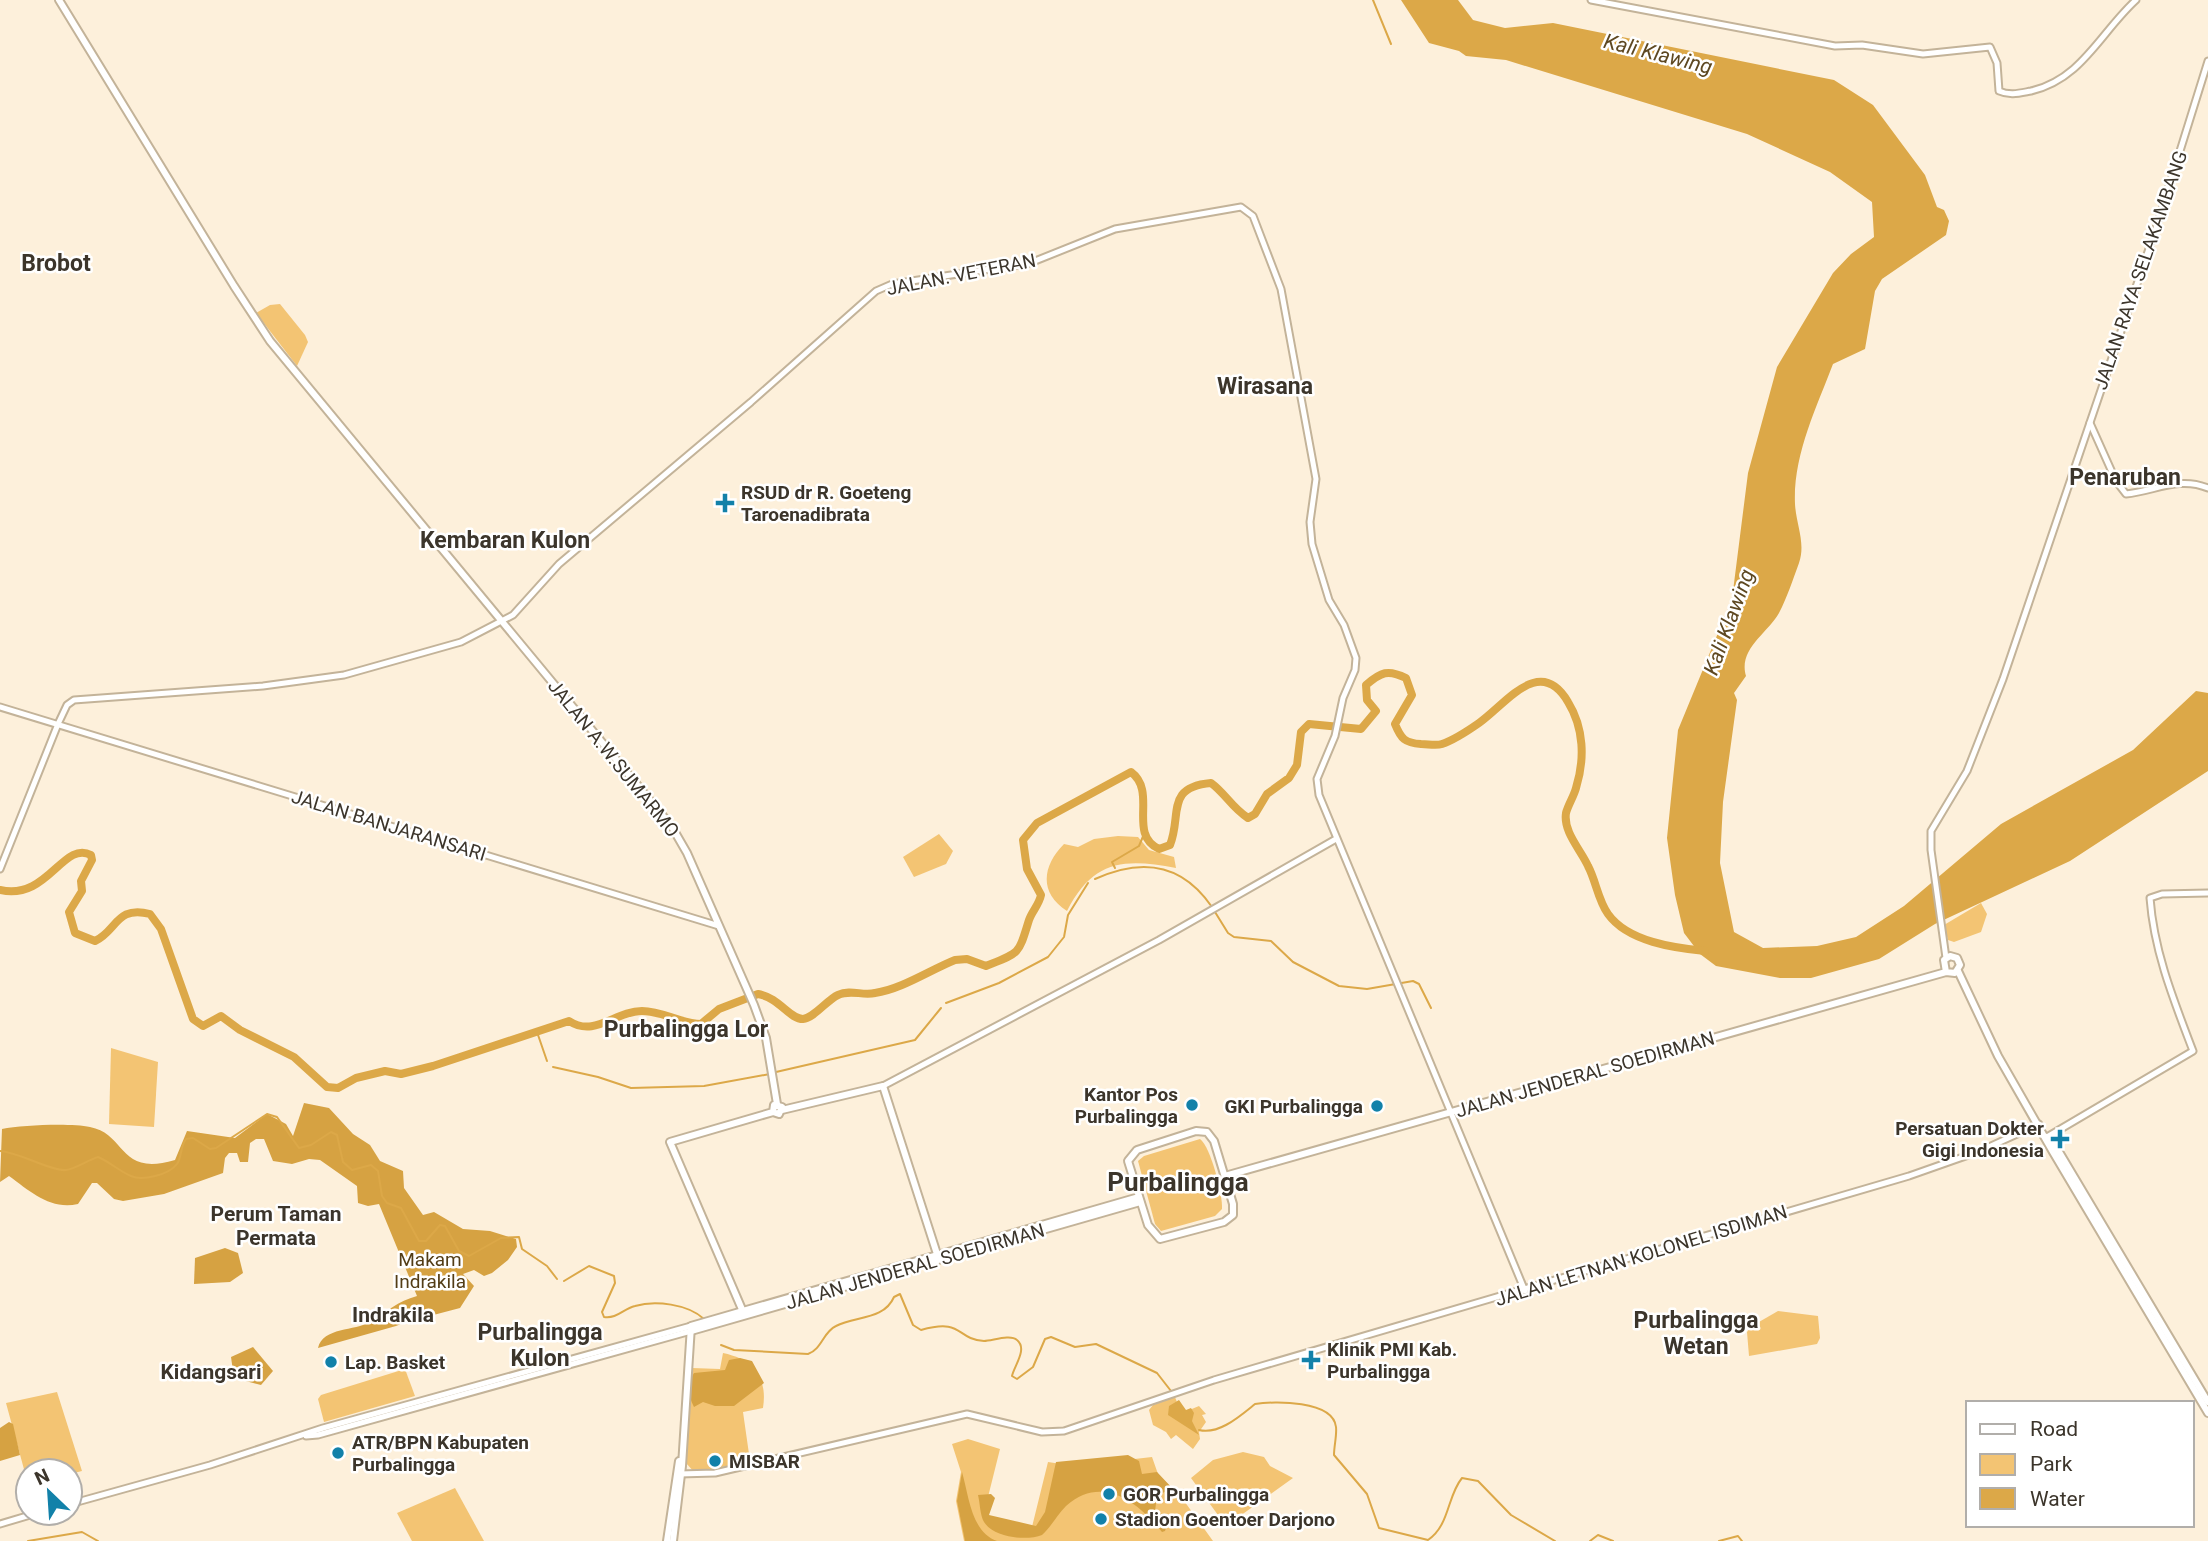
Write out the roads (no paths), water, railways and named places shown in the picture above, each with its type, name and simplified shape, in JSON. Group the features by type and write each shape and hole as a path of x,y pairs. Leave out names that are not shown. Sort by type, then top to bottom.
{"main road":[{"name":"JALAN A.W.SUMARMO","path":"59,0 233,286 270,341 672,827 754,1005 766,1038 776,1104"},
{"path":"1958,971 1946,972 1942,965 1946,958 1957,958 1960,965 1958,971 2000,1058 2047,1137 2052,1140 2208,1413"},
{"name":"JALAN JENDERAL SOEDIRMAN","path":"1224,1176 1946,972"},
{"path":"744,1313 670,1142 773,1112 779,1114 782,1110 883,1086 937,1254"},
{"path":"773,1112 776,1104 782,1110"},
{"path":"1196,1131 1212,1136 1233,1204 1233,1215 1224,1222 1167,1240 1155,1237 1139,1199 1128,1165 1132,1154 1196,1131"},
{"name":"JALAN JENDERAL SOEDIRMAN","path":"744,1313 937,1254 1139,1199"},
{"name":"JALAN JENDERAL SOEDIRMAN","path":"691,1328 1139,1199"},
{"path":"2102,1230 2208,1402"},
{"path":"673,1541 691,1328"},
{"path":"667,1541 679,1474"}],"street":[{"path":"1591,0 1835,46 1862,45 1923,54 1987,46 1993,50 1997,63 1999,91 2010,95 2045,88 2061,80 2082,62 2136,0"},
{"name":"JALAN RAYA SELAKAMBANG","path":"1946,958 1931,850 1931,831 1967,771 1986,724 2156,228 2208,61"},
{"name":"JALAN. VETERAN","path":"0,869 58,724 67,705 77,699 248,688 344,675 461,642 503,620 525,604 559,564 751,402 876,291 892,284 1030,263 1115,229 1241,207 1253,216 1281,289 1316,480 1310,522 1312,544 1329,600 1352,647 1356,667 1343,698 1335,736 1317,786 1336,839"},
{"path":"2090,422 2116,481 2126,494 2170,483 2196,484 2208,488"},
{"name":"JALAN BANJARANSARI","path":"0,707 719,926"},
{"path":"883,1086 1027,1012 1336,839 1525,1291"},
{"path":"2047,1137 2193,1051 2152,927 2151,897 2208,893"},
{"name":"JALAN LETNAN KOLONEL ISDIMAN","path":"679,1474 715,1473 870,1434 972,1413 1042,1432 1056,1433 1239,1373 1525,1291 1980,1151 2039,1124"},
{"path":"84,1500 691,1328"}],"water":[{"name":"Kali Klawing","path":"1401,0 1458,0 1473,20 1505,28 1553,23 1834,80 1873,105 1925,175 1937,207 1944,210 1949,221 1946,235 1882,279 1875,291 1865,349 1833,364 1807,432 1795,486 1801,556 1779,613 1750,650 1746,658 1746,676 1734,693 1737,700 1723,802 1720,863 1734,932 1763,948 1817,946 1856,937 1904,906 2001,824 2133,750 2196,691 2208,693 2208,771 2070,861 1935,924 1879,959 1811,978 1780,978 1716,966 1700,954 1684,933 1675,895 1667,838 1678,730 1732,599 1748,473 1777,367 1833,273 1851,254 1874,237 1872,202 1830,172 1747,134 1506,60 1466,56 1459,51 1429,43"},
{"path":"1179,1400 1186,1410 1191,1408 1194,1413 1192,1421 1199,1435 1168,1415 1169,1406"}],"waterway":[{"path":"1373,0 1391,44"},
{"path":"0,890 17,891 31,887 72,856 81,853 91,855 92,860 81,881 82,891 69,912 75,933 95,941 123,916 139,912 150,914 161,929 193,1019 203,1026 221,1016 240,1030 294,1057 327,1087 338,1088 356,1078 385,1071 401,1074 433,1066 569,1021 588,1027 642,1011 701,1024 719,1009 758,994 766,996 793,1016 803,1019 812,1016 834,997 843,993 870,994 885,991 955,960 967,959 986,966 1012,955 1020,946 1041,895 1027,869 1023,840 1037,823 1131,772 1139,780 1142,790 1145,833 1150,842 1159,849 1170,845 1181,796 1197,786 1211,783 1248,818 1255,814 1267,794 1289,778 1297,765 1301,732 1309,724 1361,729 1376,711 1367,700 1366,685 1376,677 1394,673 1406,678 1412,695 1395,724 1407,741 1421,744 1440,745 1456,737 1479,723 1523,687 1546,682 1557,688 1568,702 1577,722 1582,755 1579,777 1566,813 1567,827 1591,872 1605,909 1617,924 1640,937 1666,945 1705,951"},
{"path":"1115,868 1112,862 1139,846 1144,834"},
{"path":"1095,879 1128,868 1160,869 1188,881 1212,907"},
{"path":"946,1003 999,983 1048,957 1064,937 1068,915 1088,883"},
{"path":"1215,912 1228,933 1234,937 1271,941 1293,962 1339,986 1367,989 1413,981 1419,984 1431,1008"},
{"path":"776,1072 915,1040 941,1008"},
{"path":"537,1032 547,1061"},
{"path":"553,1067 631,1088 704,1086 770,1074"},
{"path":"0,1151 60,1170 70,1169 98,1157 131,1176 148,1177 173,1168 180,1158 186,1139 193,1138 210,1149 216,1148 267,1114 277,1117 299,1148 311,1145 331,1132 337,1135 343,1162 352,1170 371,1165 378,1171 382,1196 387,1203 401,1208 419,1241 426,1241 440,1225 445,1226 459,1251 469,1256 501,1238 519,1237 522,1249 547,1266 557,1279"},
{"path":"564,1281 589,1266 614,1276 615,1283 602,1312 604,1317 613,1317 643,1304 661,1304 689,1310 704,1319"},
{"path":"721,1345 734,1350 808,1354 813,1352 836,1326 877,1314 900,1294 913,1325 921,1330 945,1326 984,1341 1001,1338 1017,1340 1021,1353 1012,1376 1017,1379 1033,1367 1045,1339 1051,1337 1075,1347 1096,1344 1157,1373 1171,1391"},
{"path":"1199,1430 1222,1427 1255,1404 1288,1403 1314,1407 1332,1418 1336,1427 1334,1455 1367,1494 1379,1528 1428,1540 1440,1527 1462,1478 1478,1481 1511,1515 1555,1541"},
{"path":"28,1541 82,1532 98,1541"},
{"path":"1590,1541 1598,1535 1613,1541"},
{"path":"1719,1541 1738,1536 1742,1541"}],"place":[{"name":"RSUD dr R. Goeteng Taroenadibrata","path":"725,503"},
{"name":"Kantor Pos Purbalingga","path":"1192,1105"},
{"name":"GKI Purbalingga","path":"1377,1106"},
{"name":"Persatuan Dokter Gigi Indonesia","path":"2060,1139"},
{"name":"Klinik PMI Kab. Purbalingga","path":"1311,1360"},
{"name":"Lap. Basket","path":"331,1362"},
{"name":"ATR/BPN Kabupaten Purbalingga","path":"338,1453"},
{"name":"MISBAR","path":"715,1461"},
{"name":"GOR Purbalingga","path":"1109,1494"},
{"name":"Stadion Goentoer Darjono","path":"1101,1519"}],"district":[{"name":"Brobot","path":"56,263"},
{"name":"Wirasana","path":"1265,386"},
{"name":"Penaruban","path":"2125,477"},
{"name":"Kembaran Kulon","path":"505,540"},
{"name":"Purbalingga Lor","path":"686,1029"},
{"name":"Purbalingga","path":"1178,1182"},
{"name":"Perum Taman Permata","path":"276,1226"},
{"name":"Indrakila","path":"393,1315"},
{"name":"Purbalingga Wetan","path":"1696,1333"},
{"name":"Purbalingga Kulon","path":"540,1345"},
{"name":"Kidangsari","path":"211,1372"}],"park label":[{"name":"Makam Indrakila","path":"430,1270"}]}
